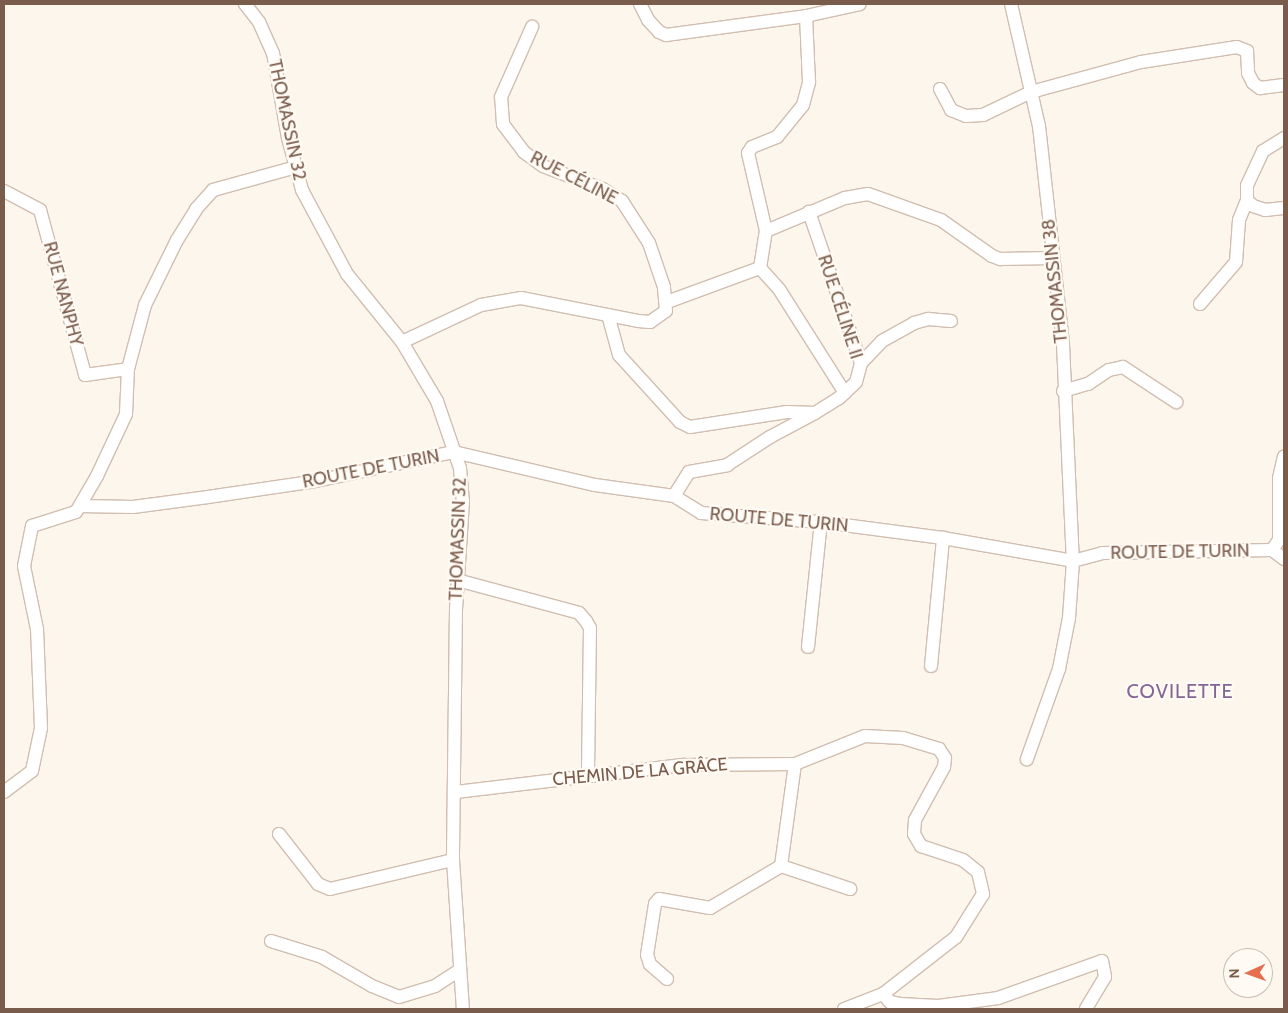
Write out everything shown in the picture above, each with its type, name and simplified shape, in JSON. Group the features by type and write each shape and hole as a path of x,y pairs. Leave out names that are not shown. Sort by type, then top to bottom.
{"street":[{"name":"THOMASSIN 32","path":"246,4 259,22 273,53 277,86 302,190 347,274 402,342 437,401 460,468 463,501 458,580 454,860 463,1009"},
{"path":"640,4 648,20 659,32 666,35 806,16 860,4"},
{"name":"THOMASSIN 38","path":"1011,4 1039,126 1052,258 1063,344 1063,391 1073,561 1069,618 1059,669 1027,759"},
{"path":"760,268 766,231 748,153 752,147 777,137 803,105 809,82 806,16"},
{"name":"RUE CÉLINE","path":"532,27 501,97 503,124 524,152 543,166 603,189 622,201 646,237 664,287 667,302"},
{"path":"940,88 951,110 966,116 983,115 1030,92 1140,62 1237,47 1246,52 1248,73 1253,83 1260,88 1284,85"},
{"path":"1200,304 1236,262 1239,220 1247,200 1247,186 1263,151 1284,138"},
{"path":"4,792 32,771 41,728 37,629 24,566 32,526 76,512 80,506 126,414 128,369 145,305 177,240 196,209 213,190 296,166"},
{"name":"RUE NANPHY","path":"4,191 40,210 85,375 128,369"},
{"path":"766,231 809,212 868,194 941,220 992,256 1052,258"},
{"path":"1247,200 1253,206 1265,210 1284,208"},
{"name":"RUE CÉLINE II","path":"674,496 689,472 727,465 770,437 805,422 856,382 861,363 809,212"},
{"path":"402,342 481,305 521,298 650,322 666,311 667,302 760,268"},
{"path":"760,268 779,289 845,392"},
{"path":"608,315 619,355 680,422 690,428 787,412 815,414"},
{"path":"861,363 882,341 914,322 928,319 951,321"},
{"path":"1063,391 1088,384 1109,370 1122,367 1176,402"},
{"name":"ROUTE DE TURIN","path":"80,506 133,507 208,497 316,481 454,452 595,486 674,496 701,513 821,522 943,538 1073,561 1102,553 1272,550 1279,540 1278,478 1284,457"},
{"path":"808,647 821,522"},
{"path":"931,666 943,538"},
{"path":"1272,550 1284,559"},
{"path":"458,580 579,613 586,621 590,628 588,774"},
{"name":"CHEMIN DE LA GRÂCE","path":"456,792 588,774 684,765 795,764 865,736 903,738 939,748 945,758 944,767 915,820 914,834 921,846 963,860 978,872 983,894 956,937 883,994"},
{"path":"781,866 795,764"},
{"path":"279,834 318,884 330,889 454,860"},
{"path":"667,978 650,964 647,955 654,904 659,899 710,908 781,866 850,889"},
{"path":"271,941 322,957 372,986 399,998 435,986 460,970"},
{"path":"844,1009 883,994 890,1002 938,1006 998,998 1102,961 1105,977 1086,1009"}],"district":[{"name":"COVILETTE","path":"1180,691"}]}
